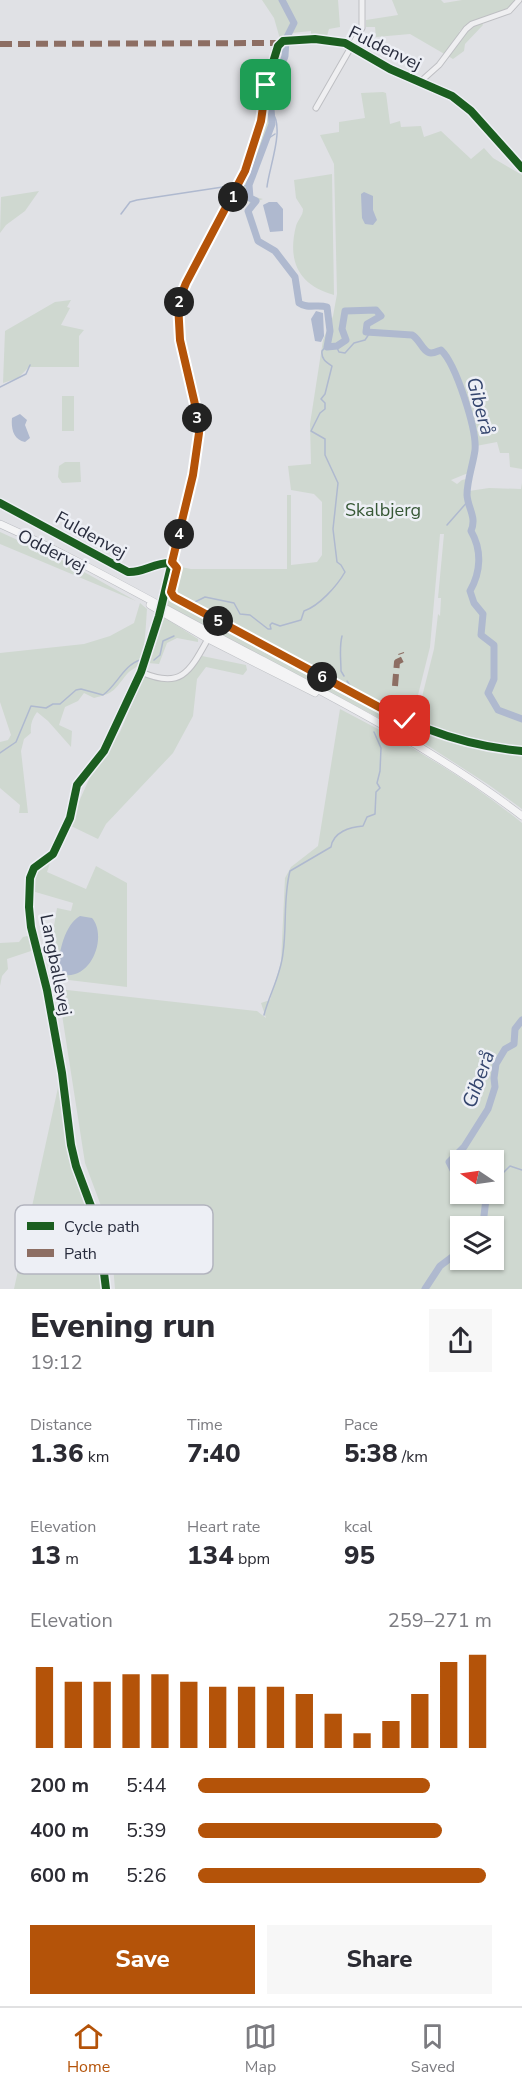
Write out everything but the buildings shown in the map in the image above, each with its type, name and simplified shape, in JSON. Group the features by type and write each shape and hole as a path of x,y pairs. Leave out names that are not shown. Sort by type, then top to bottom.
{"main road":[{"name":"Oddervej","path":"0,524 383,726 464,773 522,816"}],"street":[{"path":"316,108 362,28 362,0"},
{"path":"420,82 439,65 472,24 509,11 519,0"},
{"name":"Fuldenvej","path":"163,602 193,475 199,433 197,413 180,340 178,303 186,283 245,171 260,129 266,85 278,46 287,41 315,39 352,45 390,69 462,103 522,168"},
{"name":"Fuldenvej","path":"0,503 128,572 140,571 155,563 172,562"},
{"path":"159,616 141,672 164,680 181,677 194,664 210,636"},
{"name":"Langballevej","path":"91,1205 71,1145 62,1073 47,990 31,927 30,878 34,868 53,854 70,818 77,785 104,751 141,672"},
{"path":"412,724 455,740 490,748 522,751"},
{"name":"Langballevej","path":"104,1274 106,1289"}],"green space":[{"path":"262,0 338,0 340,27 329,29 327,36 311,37 311,31 292,33 289,38 280,39 274,18"},
{"path":"392,0 441,0 444,3 462,0 516,0 504,11 473,23 459,32 463,35 472,26 482,23 483,25 465,44 464,51 453,59 410,34 376,37 375,27 366,27 366,20 398,15"},
{"name":"Skalbjerg","path":"361,93 386,93 390,124 400,121 401,127 421,126 424,137 441,131 471,159 484,148 493,158 522,175 522,469 510,467 509,453 500,453 497,442 476,446 473,471 451,480 457,484 471,478 469,491 489,488 521,489 522,483 522,747 485,744 426,727 418,721 417,717 434,649 438,614 440,616 441,598 438,598 444,534 440,534 430,647 412,719 407,720 176,596 173,592 181,567 191,569 287,569 287,495 291,495 291,565 317,562 322,555 322,502 314,494 291,490 288,466 311,464 310,424 323,340 333,316 337,294 334,164 320,135 339,132 339,122 365,118"},
{"path":"273,106 274,124 249,190 251,196 263,199 250,204 247,197 234,200 259,140 264,115"},
{"path":"332,174 334,295 322,291 304,278 298,270 293,251 296,226 303,209 296,198 294,180"},
{"path":"39,191 25,211 6,225 0,233 1,197"},
{"path":"71,300 67,307 70,308 61,325 84,330 79,336 79,367 29,367 18,378 3,383 5,331 55,302"},
{"path":"62,396 74,396 74,431 62,431"},
{"path":"65,462 80,462 81,482 62,483 58,477 59,466"},
{"path":"0,532 68,563 136,601 0,544"},
{"path":"172,598 407,725 409,729 485,751 522,753 522,809 416,738 165,604 165,600"},
{"path":"140,603 147,609 145,639 140,661 110,692 94,698 84,693 78,701 65,707 59,725 72,731 71,747 48,721 37,712 35,715 31,733 24,739 21,751 28,813 19,813 20,805 0,788 0,742 8,740 11,735 0,702 0,653 84,644 110,636 134,623"},
{"path":"162,616 198,639 198,642 177,638 167,643 159,664 148,663"},
{"path":"202,656 246,665 247,670 243,675 206,667 197,679 193,716 173,753 106,824 98,839 69,824 90,777 120,732 144,676 163,681 178,680 190,672"},
{"path":"340,709 434,761 479,790 522,823 522,1289 115,1289 114,1274 213,1274 213,1205 101,1205 85,1163 58,989 257,1011 266,1018 261,1003 270,1000 281,962 285,878 291,867 318,846"},
{"path":"48,862 50,863 47,872 86,889 96,866 127,883 127,987 52,978 56,959 52,938 57,908 71,911 73,903 32,891 35,873"},
{"path":"31,935 34,950 7,959 8,969 2,976 0,986 0,943 19,942 23,937"},
{"path":"59,1083 69,1155 86,1205 32,1205"},
{"path":"17,1274 101,1274 102,1289 14,1289"}],"water":[{"path":"364,192 373,196 373,210 377,220 373,225 365,224 362,218 361,194"},
{"path":"277,202 283,209 283,231 270,232 263,205"},
{"path":"316,311 323,313 324,336 321,342 315,341 311,319"},
{"path":"20,414 27,420 25,425 30,438 25,442 15,436 13,429 12,418"},
{"path":"80,916 92,918 96,925 98,934 95,954 83,970 65,975 58,968 61,947 70,925"}],"waterway":[{"name":"Giberå","path":"282,0 294,23 286,39 285,56 270,92 272,124 249,185 250,198 256,201 248,211 258,241 275,251 295,277 299,303 305,306 327,307 330,331 327,347 337,346 346,340 342,329 345,311 376,310 381,316 367,324 366,332 412,335 428,352 434,353 441,350 447,357 459,383 475,441 467,495 473,517 471,531 475,538 479,561 474,584 470,591 474,603 483,614 481,635 494,645 494,679 488,693 498,710 522,719"},
{"path":"267,187 277,136 277,126 271,111"},
{"name":"Giberå","path":"266,140 275,134"},
{"path":"121,214 130,202 137,200 236,185"},
{"path":"241,185 248,186"},
{"path":"336,346 339,352 345,353 354,343 365,340 369,334"},
{"path":"195,602 205,597 234,603 240,614 250,615 271,629 272,623 280,626 301,620 304,611 316,605 327,595 345,572 337,562 333,529 338,483 325,455 325,439 311,431 320,413 325,409 325,403 321,399 325,394 332,366 322,356 322,351 327,345"},
{"path":"0,387 26,374 30,365"},
{"path":"447,525 469,500"},
{"path":"154,660 160,655 163,641 174,636"},
{"path":"342,636 341,671 344,676"},
{"path":"0,753 16,742 31,706 46,708 53,704 60,704 76,690 81,689 103,695 129,666 140,660"},
{"path":"347,681 353,690"},
{"path":"264,1015 282,961 290,871 331,847 339,834 348,829 363,826 367,817 375,814 376,792 380,788 377,783 381,748 374,732"},
{"name":"Giberå","path":"461,1150 488,1109 495,1087 496,1064 505,1049 514,1044 515,1029 522,1020"},
{"path":"504,1172 510,1166 522,1170"},
{"name":"Giberå","path":"484,1216 485,1204"},
{"name":"Giberå","path":"425,1289 440,1266 450,1258"}],"marked path":[{"path":"0,44 280,43"},
{"path":"395,686 397,662 403,659 401,653"}],"cycle path":[{"path":"91,1205 71,1145 62,1073 47,990 31,927 30,878 34,868 53,854 70,818 77,785 104,751 141,672 159,616 193,475 199,433 197,413 180,340 178,315 181,294 245,171 261,121 266,85 278,46 283,41 315,39 345,43 390,69 452,96 471,111 522,168"},
{"path":"0,503 128,572 172,563"},
{"path":"173,581 171,592 174,597 378,707 445,735 469,742 522,751"},
{"path":"104,1274 106,1289"}],"route":[{"path":"266,85 258,136 245,171 186,283 178,303 180,340 197,413 199,433 193,475 172,562 177,568 171,592 174,597 405,721"}]}
